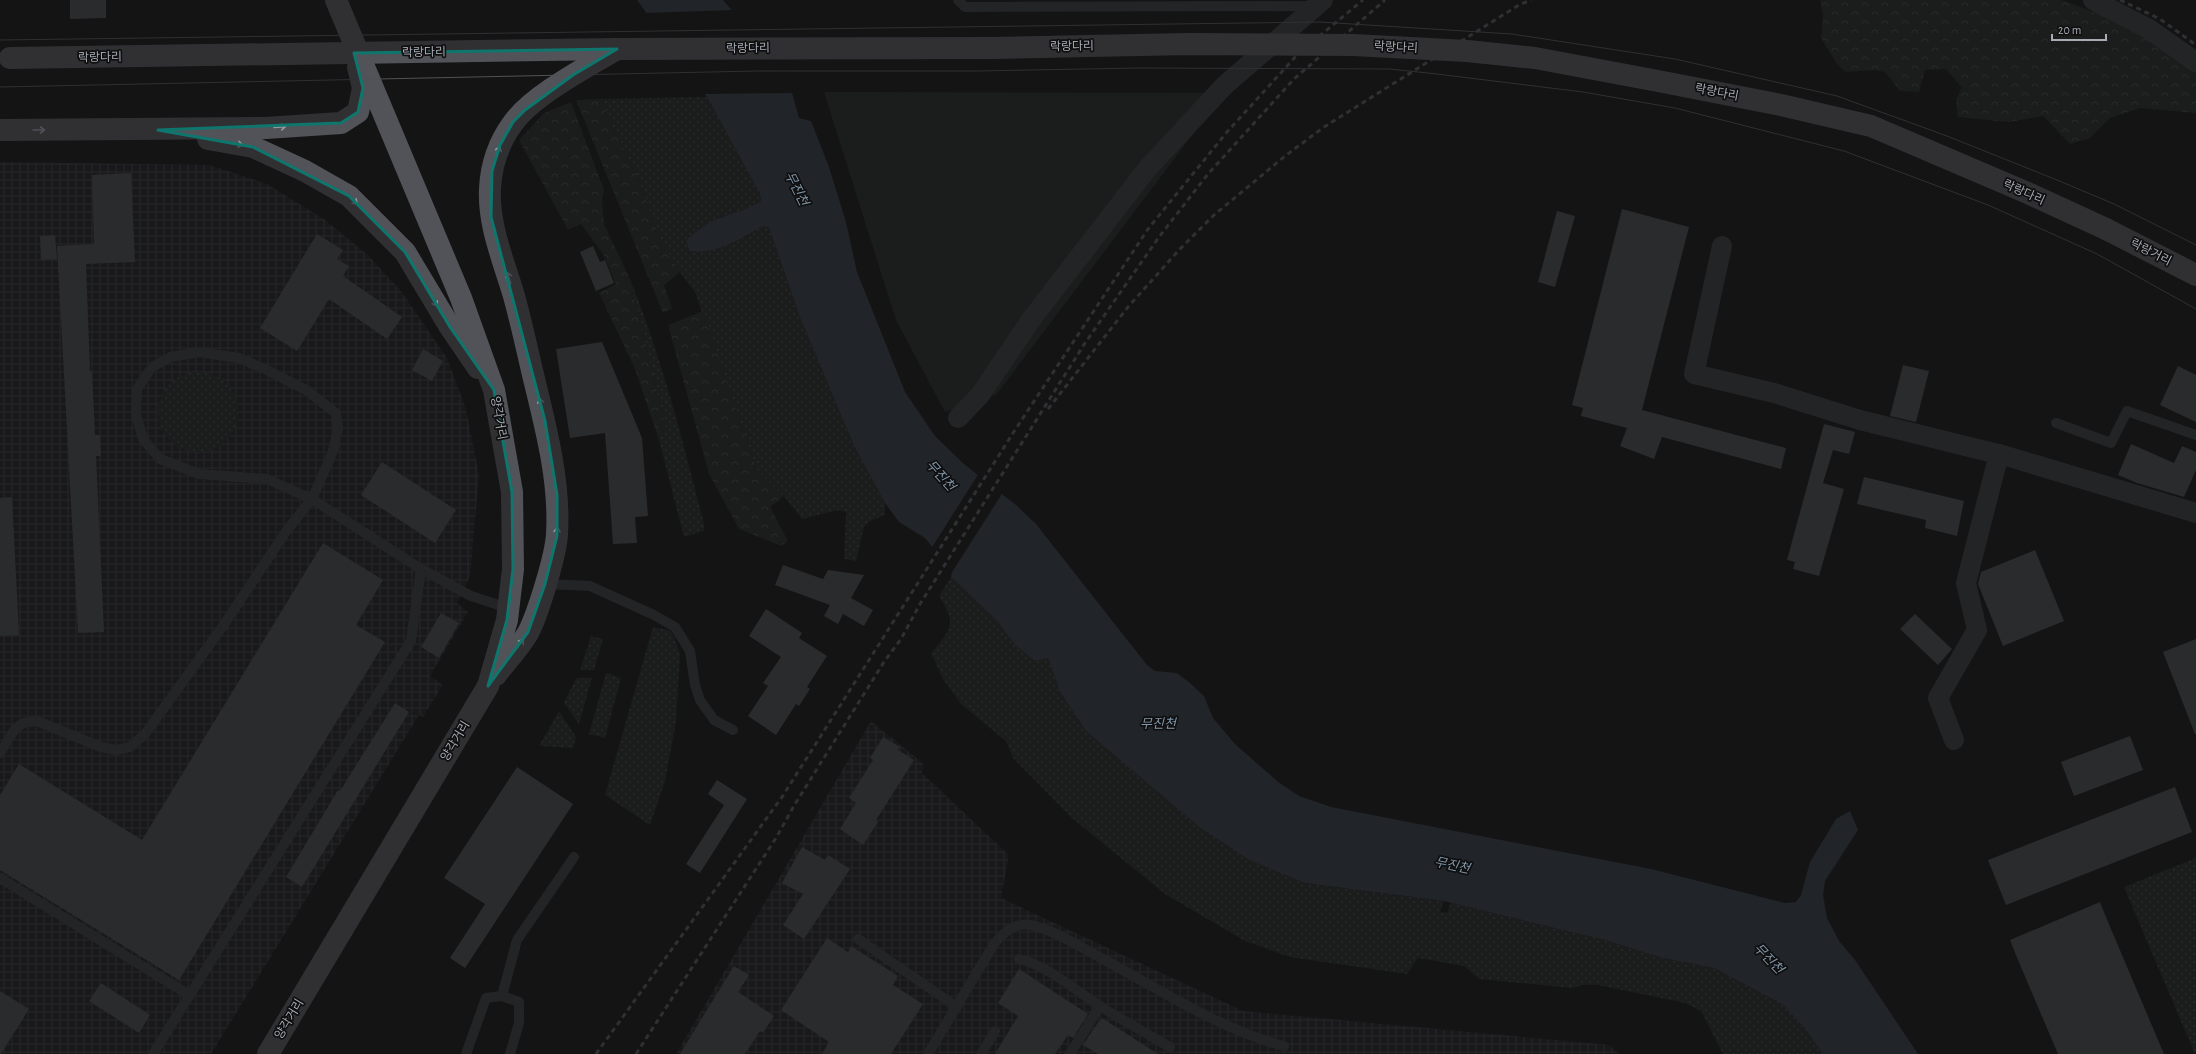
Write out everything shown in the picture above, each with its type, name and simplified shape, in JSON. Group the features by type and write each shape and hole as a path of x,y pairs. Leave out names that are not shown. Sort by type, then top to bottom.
{"main road":[{"path":"0,130 266,128 341,123 358,112 363,88 347,23 336,0"},
{"name":"양각거리","path":"268,1054 488,686 507,620 513,569 512,492 494,390 461,298 347,23"},
{"name":"락랑다리","path":"3,56 814,47 994,48 1189,44 1345,45 1467,51 1535,58 1780,105 1871,126 2030,194 2106,229"},
{"path":"488,686 528,632 547,577 557,536 557,495 545,421 519,315 491,216 490,190 492,171 500,145 513,122 525,110 568,79 617,49"},
{"path":"158,130 254,147 305,171 349,196 405,252 450,327 494,390"},
{"name":"락랑거리","path":"2106,229 2196,275"}],"street":[{"path":"2093,0 2149,29 2196,62"},
{"path":"958,418 980,395 1033,317 1147,169 1224,86 1318,3"},
{"path":"1722,246 1694,374 1774,393 1860,420 2000,454 2196,513"},
{"path":"1954,740 1938,698 1977,630 1966,583 2000,454"}],"lane":[{"path":"958,0 965,7 1318,3"},
{"path":"0,753 15,729 23,724 37,721 101,747 116,750 130,747 145,734 223,626 287,530 312,499 332,451 338,429 336,413 306,390 239,358 199,352 171,357 152,367 137,389 136,414 143,439 160,459 199,474 267,479 312,499 421,569 471,596 508,608"},
{"path":"2056,423 2112,443 2127,411 2196,435"},
{"path":"153,1054 411,641 421,569"},
{"path":"547,577 590,586 654,614 675,627 690,651 695,685 700,700 714,720 733,730"},
{"path":"502,996 517,940 574,858"},
{"path":"0,878 189,995"},
{"path":"933,1052 957,1007 994,944 1003,933 1015,927 1028,924 1044,929 1091,952 1216,1020 1258,1040 1284,1046"},
{"path":"858,939 957,1007"},
{"path":"1019,959 1029,962 1054,976 1100,1006 1170,1047"},
{"path":"466,1054 486,998 502,996 519,1002 519,1024 510,1054"},
{"path":"1070,1054 1100,1006"},
{"path":"982,1054 995,1031"}],"highlighted area":[{"path":"617,49 573,75 525,110 513,122 500,145 492,171 491,217 545,421 557,495 557,536 545,584 528,632 488,686 507,620 513,569 512,492 494,390 450,327 405,252 349,196 253,147 158,130 341,123 358,112 363,88 354,53"}],"shaded area":[{"path":"0,162 210,165 267,184 324,219 368,255 401,291 447,358 466,409 479,475 470,577 457,603 468,612 430,676 443,685 423,717 419,715 211,1054 0,1054"},
{"path":"871,721 923,763 922,773 1009,855 1001,898 1243,1011 1609,1045 1620,1054 676,1054"}],"green space":[{"path":"1820,0 2062,0 2101,15 2141,36 2196,71 2196,113 2140,108 2110,118 2090,138 2070,144 2043,116 2009,122 1958,117 1956,99 1962,88 1946,69 1925,70 1919,92 1900,91 1885,72 1874,70 1846,72 1837,64 1821,38 1823,16"},
{"path":"824,92 1224,93 996,395 945,412 896,320"},
{"path":"707,97 760,194 761,201 753,207 719,218 690,251 709,251 737,240 763,226 769,228 801,320 855,448 885,503 885,515 870,521 864,527 856,561 844,559 846,512 838,510 802,519 784,496 757,470 695,292 672,262 661,241 638,177 599,99"},
{"path":"599,99 638,177 661,241 680,272 664,285 672,309 663,313 576,100"},
{"path":"571,102 604,190 602,201 604,224 630,279 666,428 659,440 635,369 599,293 616,284 603,254 581,224 568,230 519,140 544,113"},
{"path":"630,279 642,309 662,370 680,431 704,524 704,531 684,537 659,440 666,428"},
{"path":"703,311 757,470 784,496 770,507 788,541 781,546 739,529 709,474 668,325"},
{"path":"190,372 206,372 227,383 238,404 238,420 227,441 206,452 190,452 176,446 169,441 164,434 158,420 158,404 164,390 169,383 176,378"},
{"path":"951,577 998,622 1015,645 1035,661 1048,658 1060,692 1086,731 1199,827 1249,860 1305,883 1444,901 1440,912 1447,913 1451,902 1605,940 1659,957 1714,968 1782,1004 1803,1026 1823,1054 1723,1054 1701,1011 1685,1003 1598,985 1583,985 1572,988 1479,979 1464,966 1418,958 1407,974 1290,957 1245,941 1165,894 1072,818 1014,759 1006,741 961,704 943,679 931,653 944,638 950,626 948,614 939,596"},
{"path":"653,627 669,630 674,636 680,654 676,722 665,781 650,825 605,795"},
{"path":"591,636 603,639 594,670 580,670"},
{"path":"606,673 621,678 605,738 589,734"},
{"path":"576,678 592,678 579,724 564,703"},
{"path":"559,711 576,737 573,748 539,746"},
{"path":"2196,858 2196,1054 2195,1054 2124,887"}],"water":[{"name":"무진천","path":"637,0 723,0 787,75 799,118 811,121 829,167 846,222 857,272 905,392 935,436 964,464 1016,505 1036,524 1147,665 1155,671 1177,673 1190,683 1204,696 1213,718 1235,744 1277,781 1299,796 1331,807 1651,869 1785,903 1796,902 1801,895 1810,862 1836,819 1850,811 1858,830 1825,881 1823,895 1827,918 1839,941 1855,960 1918,1054 1823,1054 1803,1026 1782,1004 1714,968 1659,957 1605,940 1444,901 1305,883 1249,860 1199,827 1086,731 1060,692 1048,658 1035,661 1015,645 998,622 951,577 952,572 925,538 899,522 885,503 855,448 801,320 769,228 763,226 738,240 709,251 690,251 686,240 694,233 706,224 756,204 761,201 760,194 707,97"}],"pier":[{"path":"734,10 788,74 794,93 703,94 644,13"},
{"path":"979,473 1003,492 949,577 950,572 931,549"}],"building":[{"path":"70,0 106,0 106,18 70,19"},
{"path":"131,173 135,262 86,264 90,371 92,371 95,435 100,435 101,456 96,456 104,632 78,633 57,246 94,244 92,175"},
{"path":"1622,209 1689,227 1642,410 1786,448 1781,469 1662,437 1654,459 1620,446 1627,428 1581,416 1583,408 1572,405"},
{"path":"1557,211 1575,216 1555,287 1538,282"},
{"path":"317,234 343,250 337,259 349,266 343,276 402,317 387,339 329,299 297,351 260,328"},
{"path":"55,235 57,259 41,260 40,236"},
{"path":"593,246 600,262 605,260 614,283 596,291 580,252"},
{"path":"602,342 642,438 648,516 635,517 637,543 613,544 605,433 570,438 556,349"},
{"path":"423,349 443,361 432,381 412,370"},
{"path":"1903,365 1929,371 1916,422 1890,416"},
{"path":"2178,366 2196,375 2196,422 2160,405"},
{"path":"1824,424 1855,432 1849,454 1833,450 1823,483 1844,489 1819,576 1793,569 1795,562 1787,560"},
{"path":"2131,444 2174,463 2182,446 2196,452 2196,470 2184,497 2137,483 2118,475"},
{"path":"382,462 456,510 435,543 361,495"},
{"path":"1864,477 1964,501 1957,536 1925,528 1926,520 1857,504"},
{"path":"12,497 19,635 0,636 0,498"},
{"path":"323,543 383,580 356,625 385,642 179,980 0,870 0,795 19,764 142,840"},
{"path":"2035,550 2064,621 2003,646 1978,584 1981,572"},
{"path":"783,565 823,579 828,570 864,575 851,598 873,610 864,626 843,614 838,624 824,616 830,605 775,585"},
{"path":"766,609 802,633 799,638 827,656 807,687 810,689 799,706 796,704 776,735 748,716 768,686 763,683 781,657 749,636"},
{"path":"441,613 459,623 439,658 421,647"},
{"path":"1915,614 1952,649 1938,665 1900,629"},
{"path":"2196,639 2196,734 2195,734 2163,652"},
{"path":"395,703 409,712 302,887 286,877 338,790 340,791"},
{"path":"2130,736 2143,770 2074,796 2061,762"},
{"path":"883,737 900,747 898,750 914,760 876,820 878,822 863,845 840,829 856,803 849,798 873,760 870,758"},
{"path":"517,767 573,804 465,968 450,958 485,904 444,878"},
{"path":"717,780 747,799 700,873 686,864 724,805 708,794"},
{"path":"2175,787 2192,832 2006,905 1988,860"},
{"path":"802,847 825,860 828,855 850,869 804,939 783,925 803,894 782,883"},
{"path":"2100,902 2164,1054 2058,1054 2018,960 2010,940"},
{"path":"827,938 848,952 851,946 898,976 893,985 923,1004 891,1054 822,1054 829,1042 781,1010"},
{"path":"734,966 749,975 738,992 774,1016 763,1033 760,1031 745,1054 680,1054"},
{"path":"1019,969 1088,1014 1073,1038 1068,1035 1055,1054 995,1054 1018,1016 998,1003"},
{"path":"101,983 150,1015 139,1033 89,1001"},
{"path":"0,991 29,1009 1,1054 0,1054"},
{"path":"1102,1018 1158,1054 1098,1054 1083,1045"}],"tram line":[{"path":"0,40 1320,22 1512,34 1675,59 1837,96 1947,136 2057,180 2114,204 2196,245"},
{"path":"0,87 757,71 977,71 1139,68 1390,69 1583,92 1675,108 1844,151 1988,205 2097,254 2196,309"}],"railway":[{"path":"596,1054 782,797 1015,430 1148,229 1227,132 1298,54 1363,0"},
{"path":"636,1054 776,838 795,804 884,662 901,639 920,604 1085,343 1159,237 1208,174 1294,79 1385,0"},
{"path":"1048,409 1128,307 1179,250 1214,215 1285,156 1324,127 1519,5 1531,0"},
{"path":"2120,0 2160,19 2196,45"}]}
